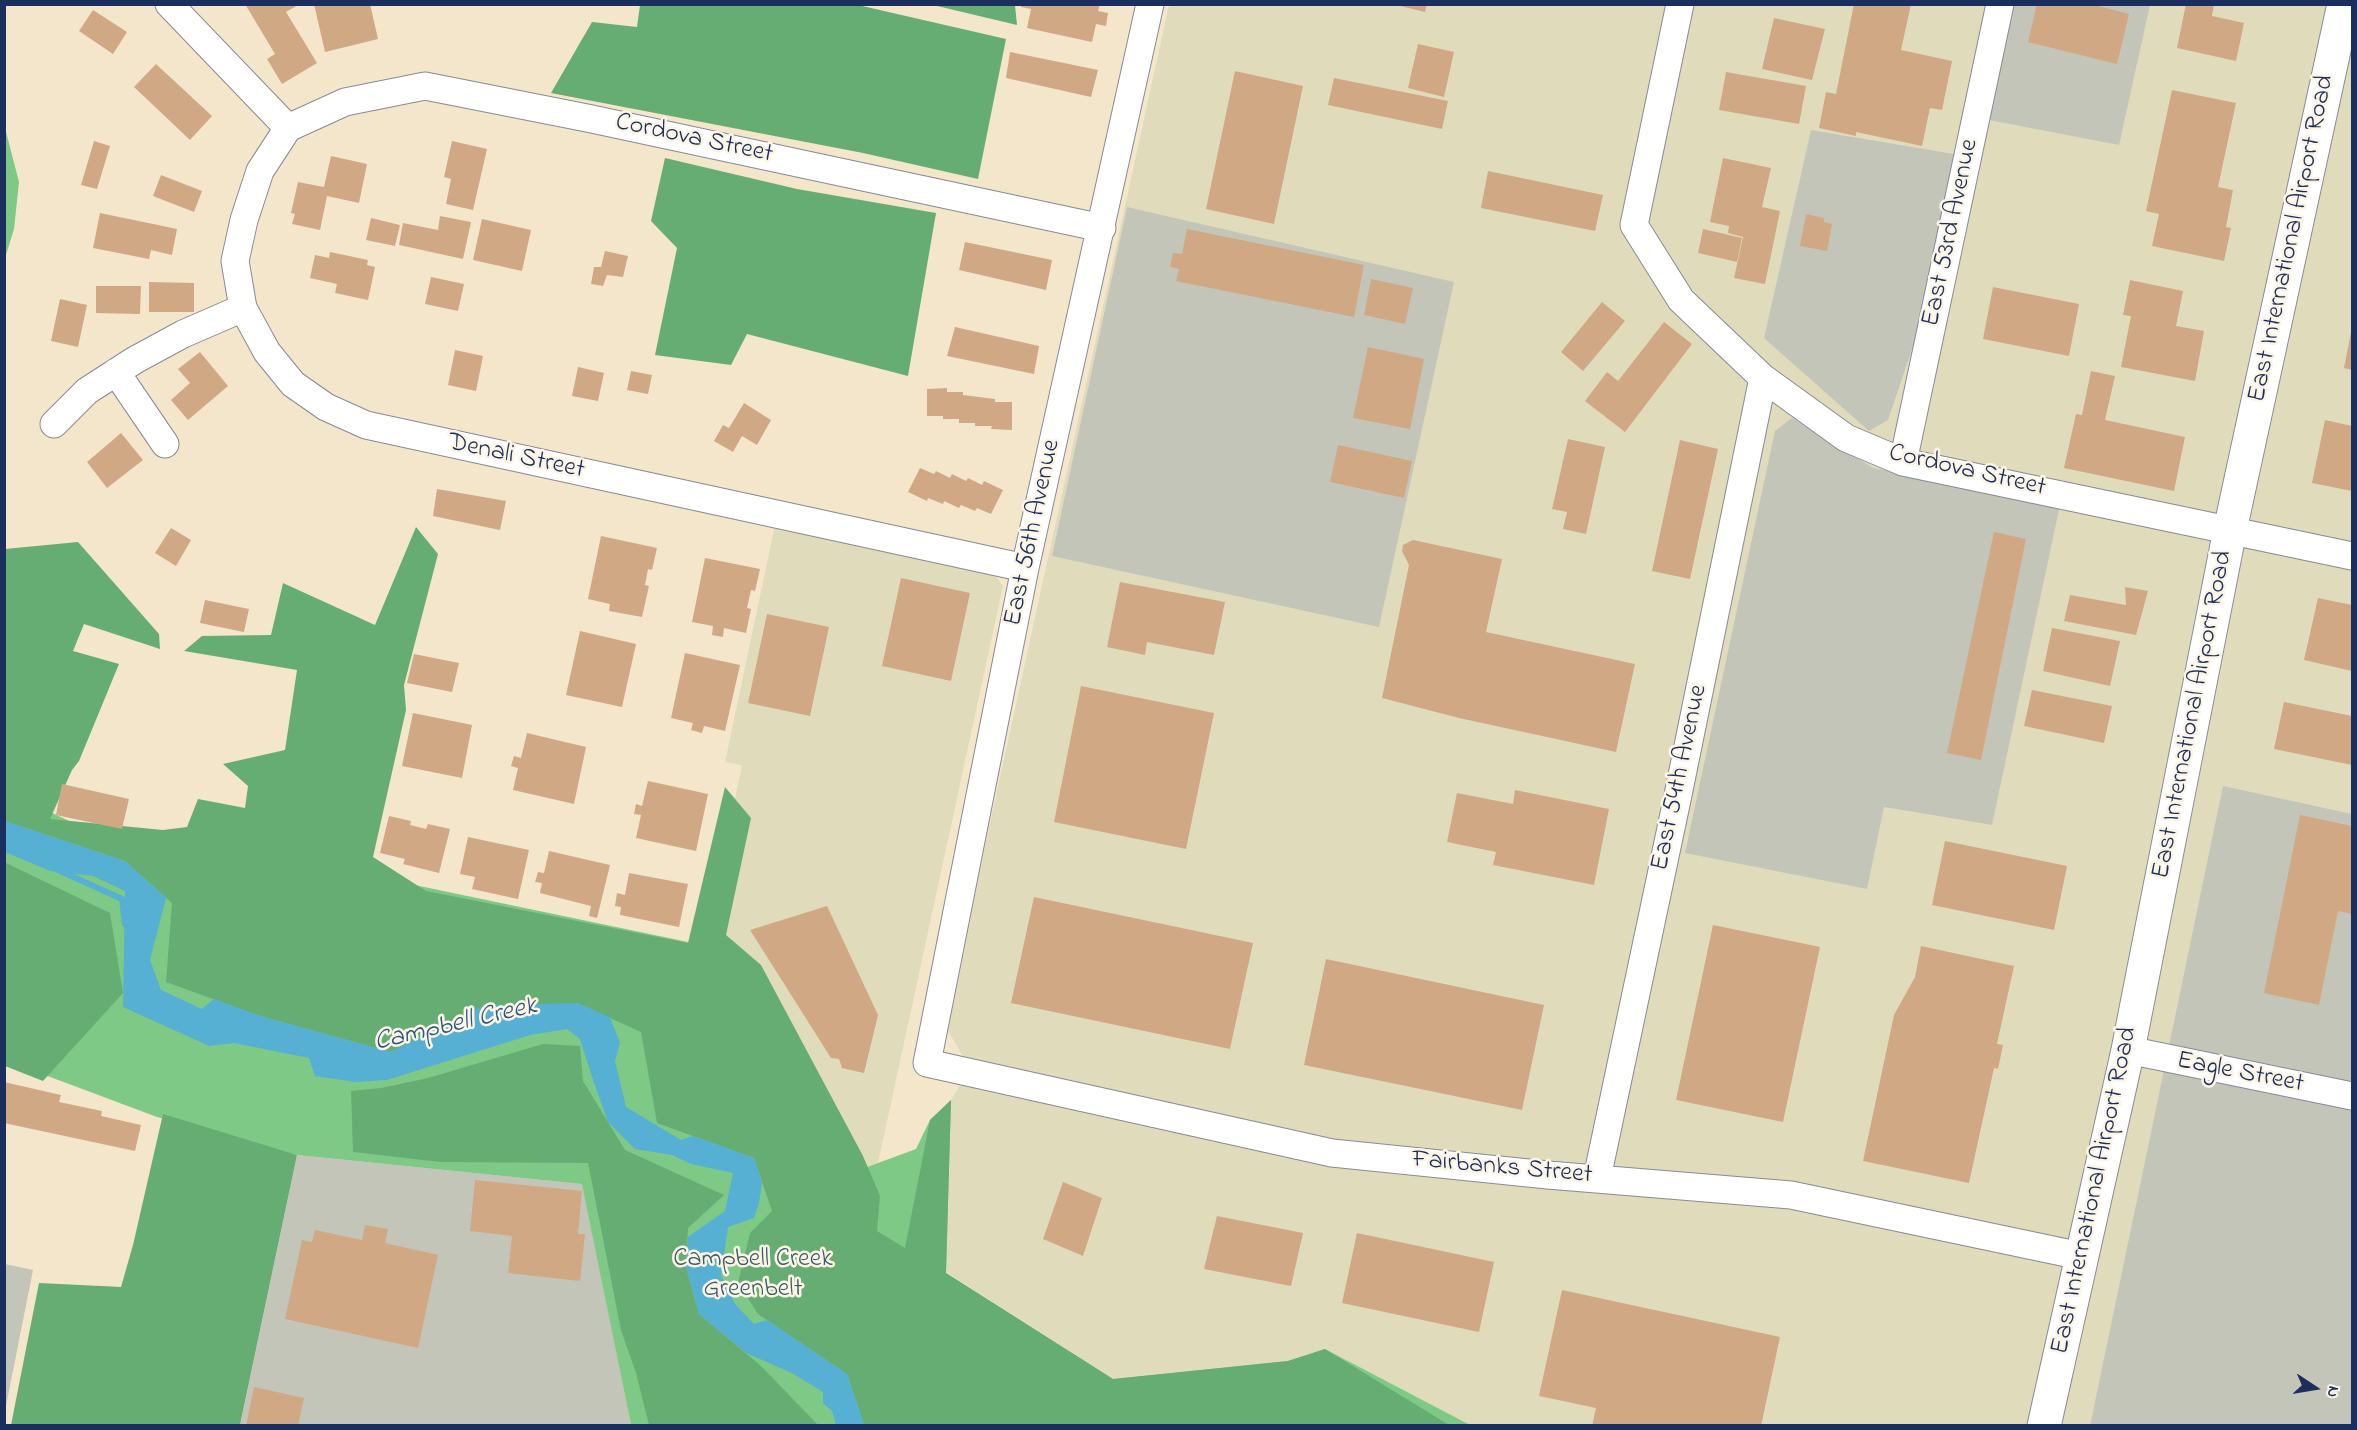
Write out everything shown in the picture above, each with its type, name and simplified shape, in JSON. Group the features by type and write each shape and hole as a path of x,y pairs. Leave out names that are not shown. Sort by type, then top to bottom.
{"main road":[{"name":"East International Airport Road","path":"2044,1425 2128,1050 2230,530 2344,4"}],"street":[{"path":"169,4 288,128"},
{"name":"East 56th Avenue","path":"927,1063 1025,568 1150,4"},
{"name":"Cordova Street","path":"1680,4 1634,225 1681,300 1762,378 1846,438 1903,462 2352,556"},
{"name":"East 53rd Avenue","path":"1903,462 2000,4"},
{"name":"Cordova Street","path":"288,128 345,102 425,86 677,136 1102,228"},
{"name":"Denali Street","path":"288,128 260,171 243,220 235,261 243,308 267,352 293,384 326,407 366,425 1025,568"},
{"path":"54,424 87,391 116,372 183,334 243,308"},
{"path":"116,372 165,444"},
{"name":"East 54th Avenue","path":"1597,1178 1678,795 1762,378"},
{"name":"Eagle Street","path":"2128,1050 2352,1096"},
{"name":"Fairbanks Street","path":"927,1063 1332,1153 1548,1175 1791,1195 2081,1256"}],"shaded area":[{"path":"1169,5 2352,5 2352,1425 1468,1425 1325,1349 1288,1361 1113,1379 946,1272 951,1100 970,1068 948,1031 983,855"},
{"path":"2008,5 2150,5 2119,145 1989,120 1888,420 1869,431 1764,338 1811,130 1960,155"},
{"path":"1127,207 1454,282 1379,627 1052,556"},
{"path":"1792,418 1873,468 2060,505 1992,825 1884,807 1867,889 1685,853 1775,431"},
{"path":"775,525 993,572 1003,586 878,1163 859,1170 705,946 742,765 725,762"},
{"path":"2223,786 2352,814 2352,1425 2090,1426"},
{"path":"297,1155 583,1184 631,1425 240,1426"},
{"path":"4,1264 33,1270 5,1411"}],"green space":[{"path":"640,5 858,5 1006,39 978,179 863,153 551,93 592,22 637,27"},
{"path":"933,5 1015,5 1017,25"},
{"path":"4,124 19,182 14,229 5,258"},
{"path":"665,158 797,189 936,213 908,376 747,334 731,365 655,355 677,248 651,221"},
{"path":"416,527 438,554 404,685 406,710 373,857 426,891 688,943 725,787 751,818 726,935 761,965 863,1156 880,1196 877,1231 905,1248 930,1120 951,1100 946,1273 1113,1379 1288,1361 1325,1349 1449,1425 864,1425 847,1374 758,1314 738,1283 750,1233 772,1211 754,1158 657,1123 641,1032 577,1003 417,1040 390,1052 257,1015 166,982 172,903 125,861 5,821 5,549 78,542 159,634 160,649 84,624 73,651 119,664 79,761 72,770 50,819 163,830 187,827 198,799 245,808 248,786 223,764 285,750 297,670 184,651 202,636 271,635 283,583 375,625"},
{"name":"Campbell Creek Greenbelt","path":"4,794 23,799 88,830 357,873 736,952 859,1170 916,1149 930,1120 951,1100 946,1273 1113,1379 1288,1361 1325,1349 1470,1425 631,1425 582,1184 297,1155 157,1117 5,1060"},
{"path":"4,862 110,913 123,993 43,1081 5,1066"},
{"path":"543,1044 580,1046 583,1081 625,1150 724,1195 688,1228 686,1267 699,1314 761,1366 818,1425 649,1425 636,1373 621,1330 588,1163 441,1162 353,1152 351,1091 381,1088 428,1078"},
{"path":"163,1114 297,1155 240,1425 11,1425 39,1283 121,1287"}],"water":[{"path":"5,821 125,861 166,898 150,960 161,990 202,1009 214,999 257,1015 390,1052 486,1005 577,1003 610,1017 620,1043 615,1061 626,1107 681,1140 693,1136 754,1158 762,1182 759,1203 754,1218 728,1227 721,1275 735,1304 754,1324 767,1320 847,1374 864,1425 836,1425 832,1411 823,1403 823,1392 792,1373 746,1353 699,1314 686,1267 688,1237 725,1211 733,1173 691,1164 672,1155 635,1149 608,1122 580,1039 567,1029 530,1035 387,1080 355,1082 315,1076 309,1058 234,1043 209,1046 123,1007 125,891 93,876 50,871 5,852"}],"building":[{"path":"245,4 300,4 286,12 317,63 282,84 267,59 275,54"},
{"path":"314,4 370,4 378,39 325,52"},
{"path":"1021,4 1100,4 1098,11 1108,13 1106,26 1096,24 1092,42 1027,28 1031,9 1021,7"},
{"path":"1392,4 1427,4 1425,12"},
{"path":"1854,4 1911,4 1901,50 1952,61 1942,110 1930,108 1922,146 1856,132 1856,136 1819,128 1826,92 1836,94"},
{"path":"2037,4 2091,4 2129,14 2117,64 2028,42"},
{"path":"2186,4 2214,4 2212,16 2244,23 2236,61 2177,48"},
{"path":"93,10 127,32 113,54 79,31"},
{"path":"1774,18 1825,29 1812,80 1762,69"},
{"path":"1418,44 1454,52 1444,97 1408,88"},
{"path":"1010,52 1098,70 1091,97 1006,78"},
{"path":"156,64 212,116 190,140 134,87"},
{"path":"1235,71 1303,86 1274,224 1206,209"},
{"path":"1726,72 1806,86 1799,124 1719,110"},
{"path":"1334,78 1448,101 1442,129 1328,105"},
{"path":"2172,90 2236,103 2218,187 2233,190 2226,227 2231,228 2224,261 2152,246 2159,214 2146,211"},
{"path":"94,141 110,146 97,189 81,185"},
{"path":"452,141 487,149 473,210 446,204 451,179 444,177"},
{"path":"331,156 367,164 359,203 327,196 320,230 292,224 295,214 291,213 298,182 324,187"},
{"path":"1723,158 1771,168 1762,207 1780,211 1765,284 1734,278 1743,237 1728,233 1729,226 1710,222"},
{"path":"1488,171 1603,195 1595,231 1481,208"},
{"path":"161,175 202,191 194,212 153,196"},
{"path":"100,213 177,229 172,255 151,250 149,259 93,248"},
{"path":"1806,214 1824,218 1824,222 1832,224 1827,251 1800,246"},
{"path":"440,216 471,222 463,259 399,245 403,223 438,230"},
{"path":"371,218 400,225 395,246 366,240"},
{"path":"482,219 531,230 522,271 473,260"},
{"path":"1187,229 1364,265 1354,317 1176,281 1179,269 1170,267 1173,253 1182,254"},
{"path":"1703,229 1742,238 1737,262 1698,253"},
{"path":"965,242 1052,260 1046,290 959,270"},
{"path":"605,251 628,256 623,277 607,275 603,286 591,284 594,267 601,267"},
{"path":"330,252 368,260 367,265 375,267 368,300 335,293 337,284 310,278 315,255 329,258"},
{"path":"431,277 464,284 458,311 425,304"},
{"path":"1371,279 1413,288 1405,324 1364,315"},
{"path":"2130,280 2183,291 2176,326 2204,331 2195,381 2121,367 2131,316 2123,315"},
{"path":"149,282 194,283 194,312 149,312"},
{"path":"96,286 141,286 140,314 96,313"},
{"path":"1993,287 2079,304 2069,356 1983,339"},
{"path":"60,299 87,305 78,347 51,341"},
{"path":"1602,302 1625,321 1583,371 1561,352"},
{"path":"1664,322 1692,344 1625,432 1585,401 1607,372 1618,381"},
{"path":"955,327 1039,346 1034,374 947,356"},
{"path":"2352,332 2352,370 2344,368"},
{"path":"1368,347 1424,359 1410,429 1353,418"},
{"path":"455,350 483,356 476,391 448,385"},
{"path":"200,352 228,386 188,420 171,400 190,383 178,369"},
{"path":"578,367 604,373 598,401 572,396"},
{"path":"631,371 652,375 648,394 627,390"},
{"path":"2091,371 2115,376 2105,420 2185,437 2174,491 2064,468 2076,414 2082,415"},
{"path":"947,388 947,392 963,392 963,395 995,399 995,402 1012,402 1012,430 991,429 992,426 975,426 975,423 959,423 959,419 943,419 943,416 927,416 927,389"},
{"path":"744,403 771,420 757,445 742,436 733,452 714,441 723,425 729,428"},
{"path":"2325,420 2352,426 2352,491 2312,483"},
{"path":"121,433 143,460 107,488 87,462"},
{"path":"1568,439 1605,447 1586,534 1563,529 1567,512 1552,509"},
{"path":"1680,440 1718,449 1690,579 1652,571"},
{"path":"1338,445 1412,461 1404,498 1330,482"},
{"path":"920,468 934,474 936,471 950,478 952,474 966,481 968,478 982,485 984,481 1003,490 991,514 961,505 959,508 944,501 943,504 928,498 927,501 908,492"},
{"path":"437,489 506,501 500,530 433,516"},
{"path":"171,528 191,540 176,566 155,553"},
{"path":"1994,532 2026,539 1981,760 1947,753"},
{"path":"601,536 657,548 652,570 648,569 645,585 649,586 642,617 609,611 610,604 588,599"},
{"path":"1413,540 1502,559 1486,632 1635,664 1616,752 1459,718 1382,698 1409,565 1402,551 1403,545"},
{"path":"705,558 760,569 755,591 751,590 747,608 751,609 746,633 724,628 723,637 712,635 713,626 692,622"},
{"path":"901,578 970,593 951,681 882,666"},
{"path":"1120,582 1225,602 1214,655 1147,642 1145,655 1107,647"},
{"path":"2125,587 2148,591 2136,635 2064,621 2070,595 2126,605"},
{"path":"2318,598 2352,605 2352,671 2304,660"},
{"path":"205,600 249,609 244,632 200,623"},
{"path":"767,614 829,627 810,716 748,703"},
{"path":"2052,628 2120,641 2110,686 2043,671"},
{"path":"580,631 636,644 622,707 566,695"},
{"path":"685,653 740,665 725,731 704,726 702,733 691,730 693,723 671,718"},
{"path":"414,654 459,663 452,692 407,683"},
{"path":"1081,686 1214,713 1186,849 1054,822"},
{"path":"2032,690 2112,706 2104,743 2024,726"},
{"path":"2284,702 2352,716 2352,765 2274,749"},
{"path":"413,713 472,725 462,778 402,766"},
{"path":"527,733 586,747 574,804 513,790 518,768 511,766 514,756 521,758"},
{"path":"648,781 708,794 696,851 636,838 641,815 634,814 636,804 642,806"},
{"path":"62,784 129,799 122,829 56,815"},
{"path":"1515,790 1609,809 1594,885 1493,865 1496,852 1447,842 1457,793 1513,804"},
{"path":"2300,815 2352,826 2352,914 2338,911 2319,1005 2264,993"},
{"path":"389,816 411,821 410,825 426,829 428,824 450,829 439,873 403,864 405,859 380,853"},
{"path":"468,837 529,850 518,899 472,889 475,877 460,874"},
{"path":"1945,841 2067,866 2054,930 1932,905"},
{"path":"549,851 610,865 597,918 589,916 591,906 540,893 542,883 535,882 538,872 544,873"},
{"path":"629,873 688,884 679,927 620,915 621,907 615,906 617,893 625,895"},
{"path":"1034,897 1253,943 1230,1049 1011,1003"},
{"path":"827,906 878,1015 864,1073 842,1068 839,1059 831,1058 750,930"},
{"path":"1713,925 1820,947 1783,1122 1676,1100"},
{"path":"1921,946 2014,966 1997,1044 2003,1045 1998,1069 1994,1068 1969,1183 1863,1161 1894,1015 1915,977"},
{"path":"1326,959 1544,1005 1522,1110 1304,1065"},
{"path":"4,1082 61,1095 59,1102 102,1111 101,1116 141,1125 135,1151 4,1123"},
{"path":"475,1180 582,1191 578,1234 585,1234 580,1281 508,1273 512,1236 470,1231"},
{"path":"1063,1182 1102,1198 1083,1256 1043,1239"},
{"path":"1217,1216 1303,1233 1291,1286 1204,1269"},
{"path":"365,1225 388,1229 385,1243 438,1255 418,1348 285,1319 302,1240 312,1242 315,1230 362,1240"},
{"path":"1357,1233 1494,1262 1479,1332 1342,1303"},
{"path":"1562,1290 1780,1337 1761,1426 1592,1426 1596,1408 1539,1396"},
{"path":"254,1387 304,1398 298,1426 246,1426"}],"waterway":[{"name":"Campbell Creek","path":"58,870 122,899 125,924"}]}
